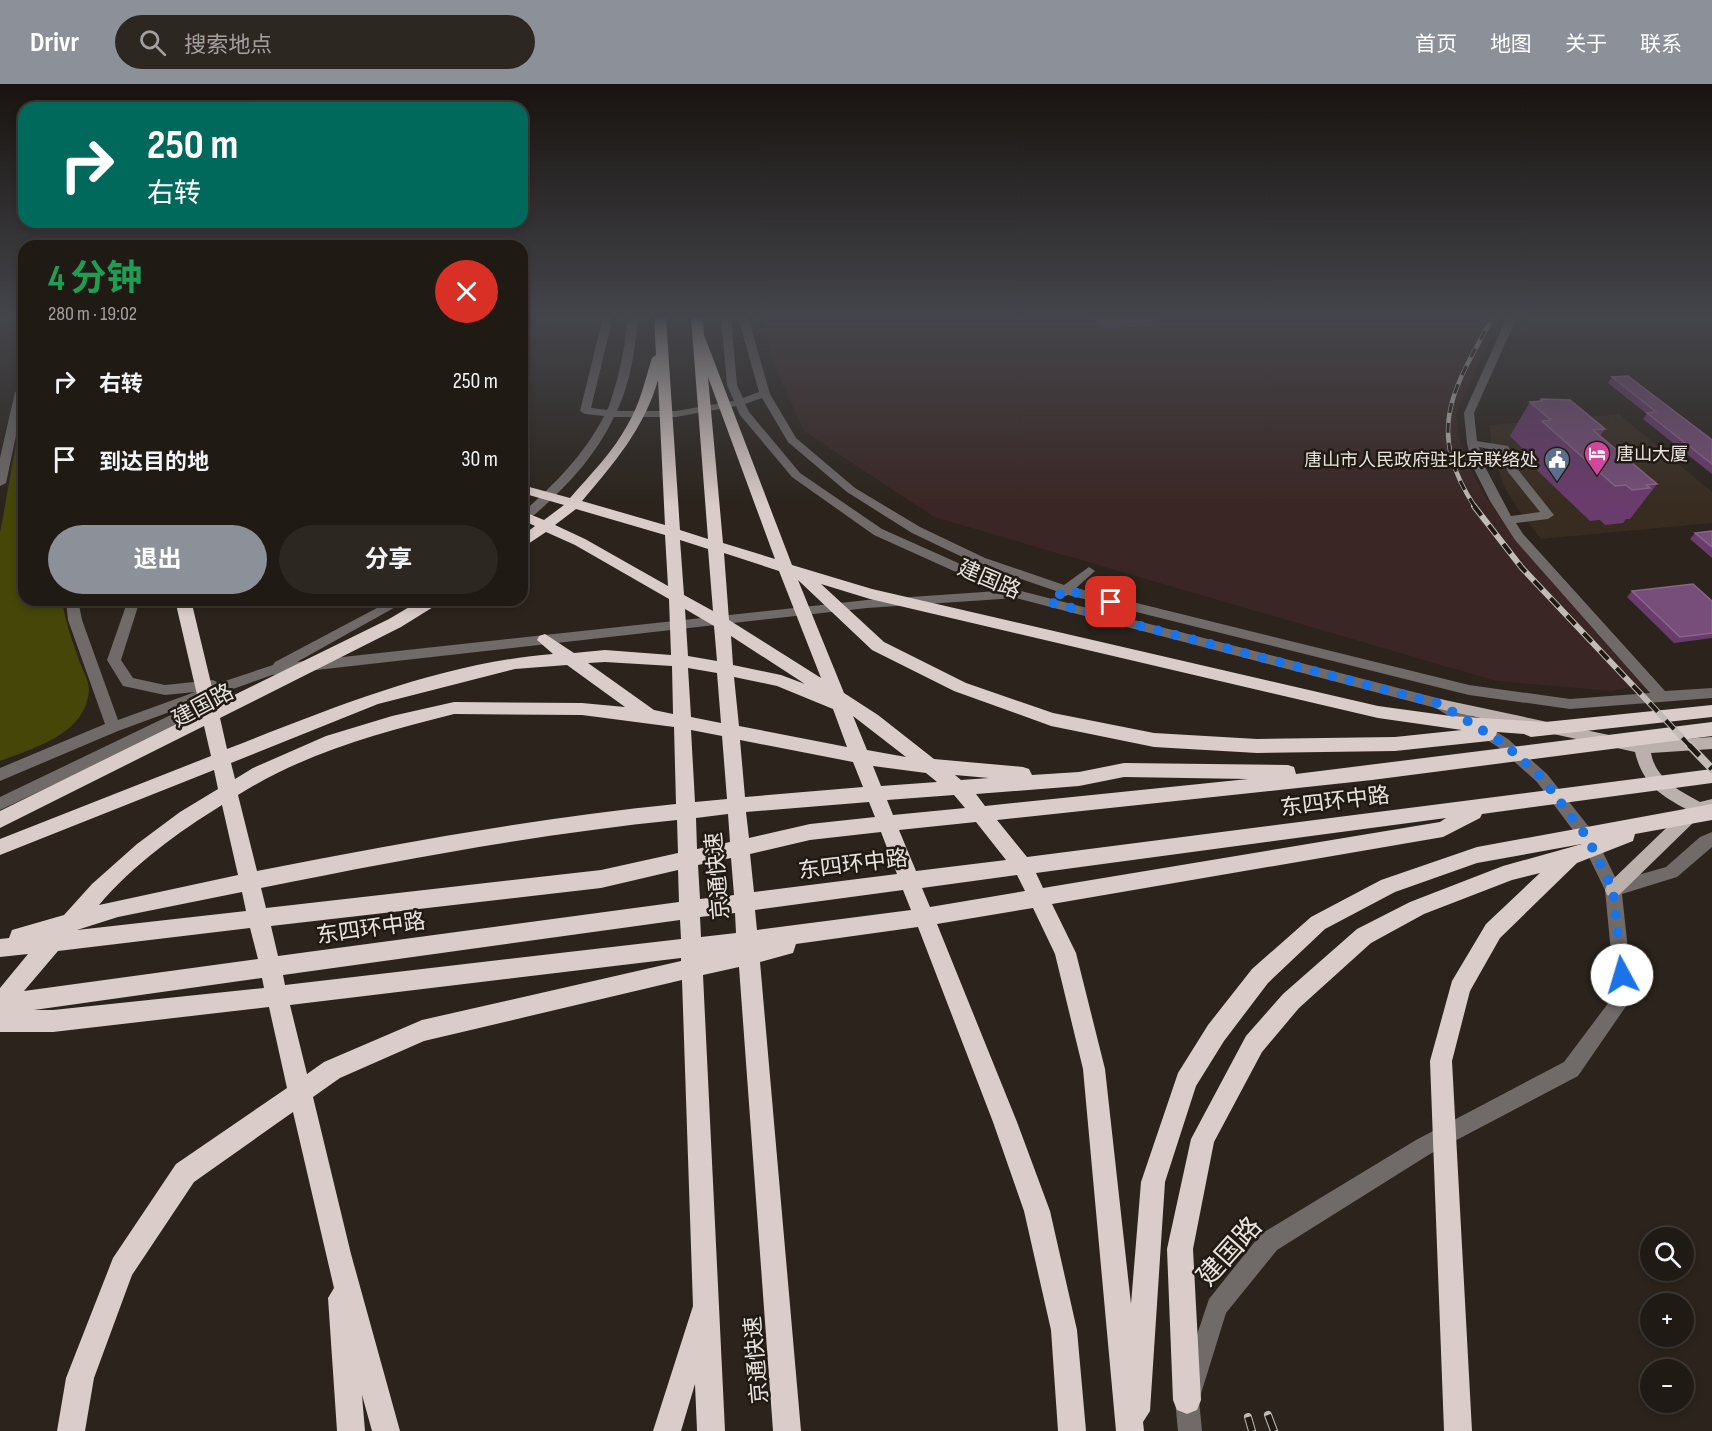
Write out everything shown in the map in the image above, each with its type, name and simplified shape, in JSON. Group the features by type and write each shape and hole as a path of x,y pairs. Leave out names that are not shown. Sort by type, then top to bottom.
{"highway":[{"path":"528,538 570,507 619,449 634,424 647,396 651,380"},
{"name":"京通快速","path":"663,380 679,655 711,1431"},
{"name":"京通快速","path":"701,380 786,1431"},
{"path":"716,380 763,511 1000,1111 1037,1211 1064,1330 1072,1431"},
{"path":"528,491 905,603 1378,712 1451,723 1543,728"},
{"path":"763,511 804,577 878,646 960,687 1051,719 1154,740 1257,746 1395,744 1712,711"},
{"path":"528,520 580,542 734,630 872,720 964,793 1023,867 1065,953 1094,1069 1130,1431"},
{"path":"184,606 338,1254 386,1431"},
{"path":"0,820 395,623 423,606"},
{"path":"545,640 650,716"},
{"path":"0,847 374,699 445,679 515,663 605,656 693,662 780,681 872,720"},
{"path":"0,1006 20,979 99,890 187,816 259,773 332,741 454,708 582,709 650,716 896,763 1079,779"},
{"name":"东四环中路","path":"0,948 601,879 810,832 1439,766 1712,729"},
{"path":"0,942 118,908 391,853 596,820 805,799 1079,779 1124,770 1372,773"},
{"name":"东四环中路","path":"0,1006 602,921 1712,776"},
{"path":"0,1022 53,1021 878,925 1443,829 1485,807"},
{"path":"1135,1431 1153,1182 1186,1081 1216,1033 1260,976 1318,923 1388,886 1477,855 1708,810"},
{"path":"1187,1400 1180,1250 1203,1139 1254,1044 1291,1001 1364,936 1417,908 1510,872 1570,857 1670,819"},
{"path":"1458,1431 1441,1061 1460,988 1493,931 1570,857"},
{"path":"71,1431 80,1378 122,1267 185,1173 332,1070 422,1031 878,925"},
{"path":"338,1254 351,1431"},
{"path":"667,1431 706,1302"}],"main road":[{"path":"1440,704 1642,748 1712,742"},
{"path":"1613,890 1708,810 1665,790 1646,767 1642,748"}],"street":[{"path":"593,380 585,411 629,415 683,414 730,406 765,394"},
{"path":"528,512 546,499 592,449 607,424 620,396 624,380"},
{"name":"建国路","path":"731,380 744,413 796,475 879,532 1017,594 1440,704 1503,743 1542,778 1587,837 1613,890 1624,996 1571,1069 1423,1147 1269,1242 1216,1307 1187,1400 1190,1431"},
{"path":"761,380 765,394 792,440 851,490 916,530 981,561 1066,590 1469,690 1570,704 1712,693"},
{"path":"1484,380 1469,413 1472,443 1478,465 1508,520 1519,537 1662,697"},
{"path":"0,483 18,401"},
{"path":"1472,443 1504,448 1514,472 1548,515 1508,520"},
{"path":"1049,602 1089,572"},
{"path":"132,606 114,660 128,682 165,690 217,685 271,670 867,604 1017,594"},
{"path":"73,606 75,620 113,727"},
{"name":"建国路","path":"0,804 208,703 391,606"},
{"path":"0,775 113,727 271,670"},
{"path":"1613,890 1671,872 1712,839"}],"shaded area":[{"path":"781,380 1472,380 1456,413 1459,438 1469,467 1487,499 1515,538 1646,684 1611,691 1496,681 934,517 804,431"},
{"name":"唐山大厦","path":"1619,414 1712,492 1712,523 1541,539 1505,488 1491,449 1490,425"},
{"path":"18,434 18,606 63,606 89,689 86,704 79,717 69,728 43,744 0,761 0,533"}],"building":[{"path":"1616,380 1633,380 1712,440 1712,464 1647,413 1656,412"},
{"path":"1541,399 1570,400 1605,429 1593,430 1657,484 1646,485 1650,488 1632,490 1626,485 1615,486 1542,421 1551,420 1530,402 1542,401"},
{"path":"1712,531 1712,547 1695,533"},
{"path":"1693,584 1712,601 1712,633 1680,637 1632,591"}],"railway":[{"path":"1461,380 1450,409 1448,431 1451,454 1460,479 1475,507"},
{"path":"1474,506 1522,568 1690,746"},
{"path":"1689,745 1712,769"},
{"path":"1268,1415 1274,1431"},
{"path":"1248,1417 1252,1431"}],"place":[{"name":"唐山大厦","path":"1597,477"},
{"name":"唐山市人民政府驻北京联络处","path":"1557,483"}],"route":[{"path":"1111,602 1066,590 1049,602 1440,704 1503,743 1542,778 1587,837 1613,890 1622,975"}]}
